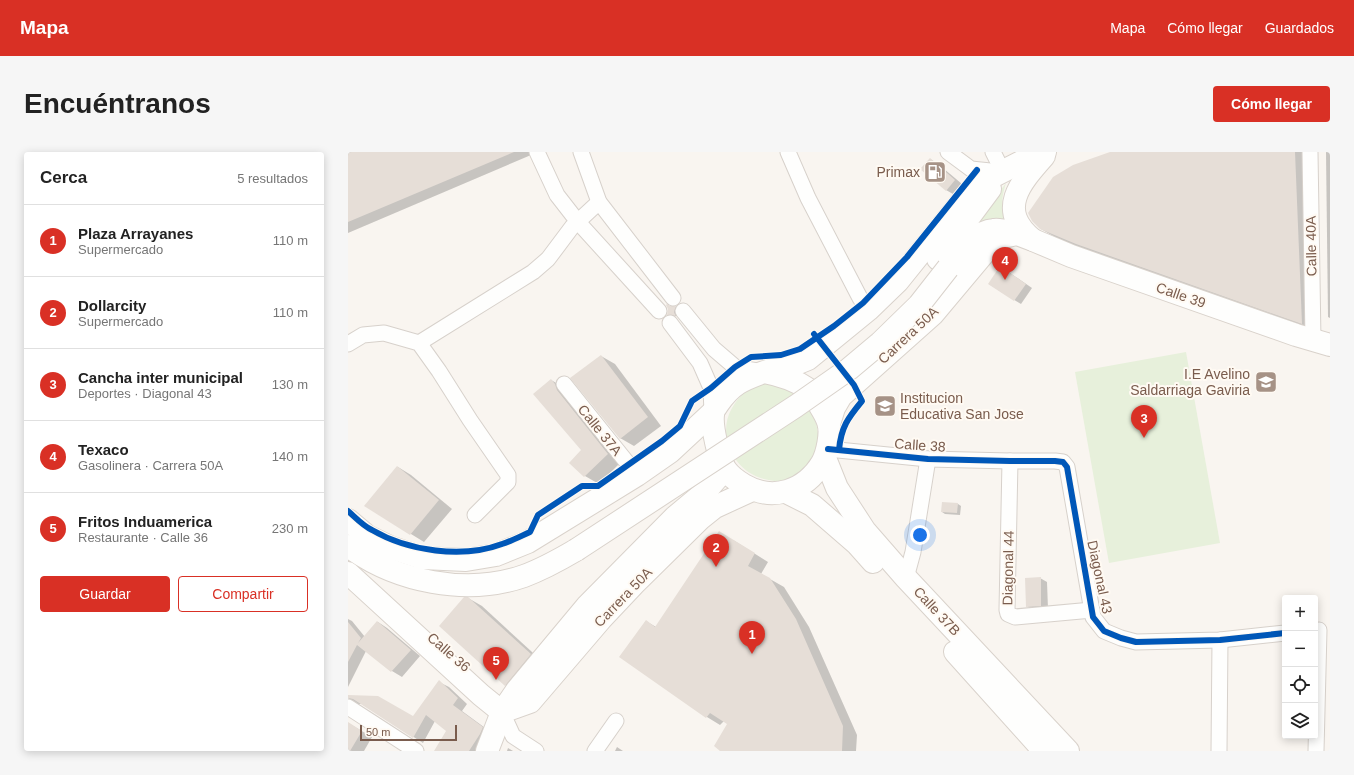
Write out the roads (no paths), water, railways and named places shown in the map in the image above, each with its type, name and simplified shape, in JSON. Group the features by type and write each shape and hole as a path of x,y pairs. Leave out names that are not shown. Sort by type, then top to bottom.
{"main road":[{"path":"348,520 366,536 392,548 422,558 466,560 496,554 528,542 637,475 670,452 712,413 726,392 742,380 764,372 791,366 808,358 868,310 898,281 964,199 978,184 1025,160 1046,152"},
{"name":"Calle 39","path":"1046,152 1024,178 1015,195 1014,209 1019,226 1025,237 1071,256 1321,343"},
{"path":"348,546 380,566 405,575 437,583 470,585 499,582 523,576 552,565 572,544 796,406 849,370 880,343 919,305 943,264 1003,172"},
{"path":"943,264 971,240 994,230 1007,231 1025,237"},
{"name":"Carrera 50A","path":"829,424 834,408 841,396 933,314 990,246 1003,237 1025,237"},
{"path":"712,413 714,434 719,454 725,469 734,479 752,490 772,494 786,492 802,485 816,473 827,453 829,424 810,390 788,377 764,372"},
{"name":"Calle 37B","path":"827,453 837,488 865,531 906,578 1068,751"},
{"name":"Carrera 50A","path":"487,751 502,712 517,690 587,606 670,522 705,492 725,469"},
{"name":"Carrera 50A","path":"502,712 530,702 607,613 634,584 700,519 715,507 752,490"},
{"name":"Calle 37B","path":"786,492 812,506 857,544 1044,751"},
{"path":"392,548 406,558 423,564 466,570 495,568 518,564 551,548 572,544"},
{"name":"Calle 36","path":"348,573 401,622 435,636 488,688 502,712"}],"street":[{"path":"537,152 557,195 578,222 659,311"},
{"path":"581,152 599,202 673,298"},
{"path":"788,152 808,198 860,298 868,310"},
{"path":"948,152 971,168 1003,172"},
{"path":"993,152 1003,172"},
{"name":"Calle 40A","path":"1310,152 1321,343"},
{"path":"419,343 533,272 548,259 572,227 599,202"},
{"path":"712,413 711,388 700,364 673,328 677,328 681,323 687,321 687,317 714,349 735,367 764,372"},
{"path":"348,344 363,335 384,333 419,343 508,475 508,482 475,515"},
{"name":"Calle 37A","path":"564,384 637,475"},
{"name":"Calle 38","path":"827,453 928,459 1010,461"},
{"path":"906,578 913,552 928,459"},
{"name":"Diagonal 44","path":"1010,461 1008,614 1015,617 1092,610"},
{"name":"Diagonal 43","path":"1010,461 1055,461 1063,462 1067,467 1093,617 1104,631 1136,642 1220,640 1282,632"},
{"path":"1316,751 1321,630"},
{"path":"1219,751 1220,640"},
{"path":"348,708 416,751"},
{"name":"Calle 36","path":"502,712 513,736 536,751"},
{"path":"595,751 616,721"}],"place":[{"name":"Primax","path":"935,172"},
{"name":"Texaco","path":"1005,280"},
{"name":"I.E Avelino Saldarriaga Gaviria","path":"1266,382"},
{"name":"Institucion Educativa San Jose","path":"885,406"},
{"name":"Cancha inter municipal","path":"1144,438"},
{"name":"Dollarcity","path":"716,567"},
{"name":"Plaza Arrayanes","path":"752,654"},
{"name":"Fritos Induamerica","path":"496,680"}]}
